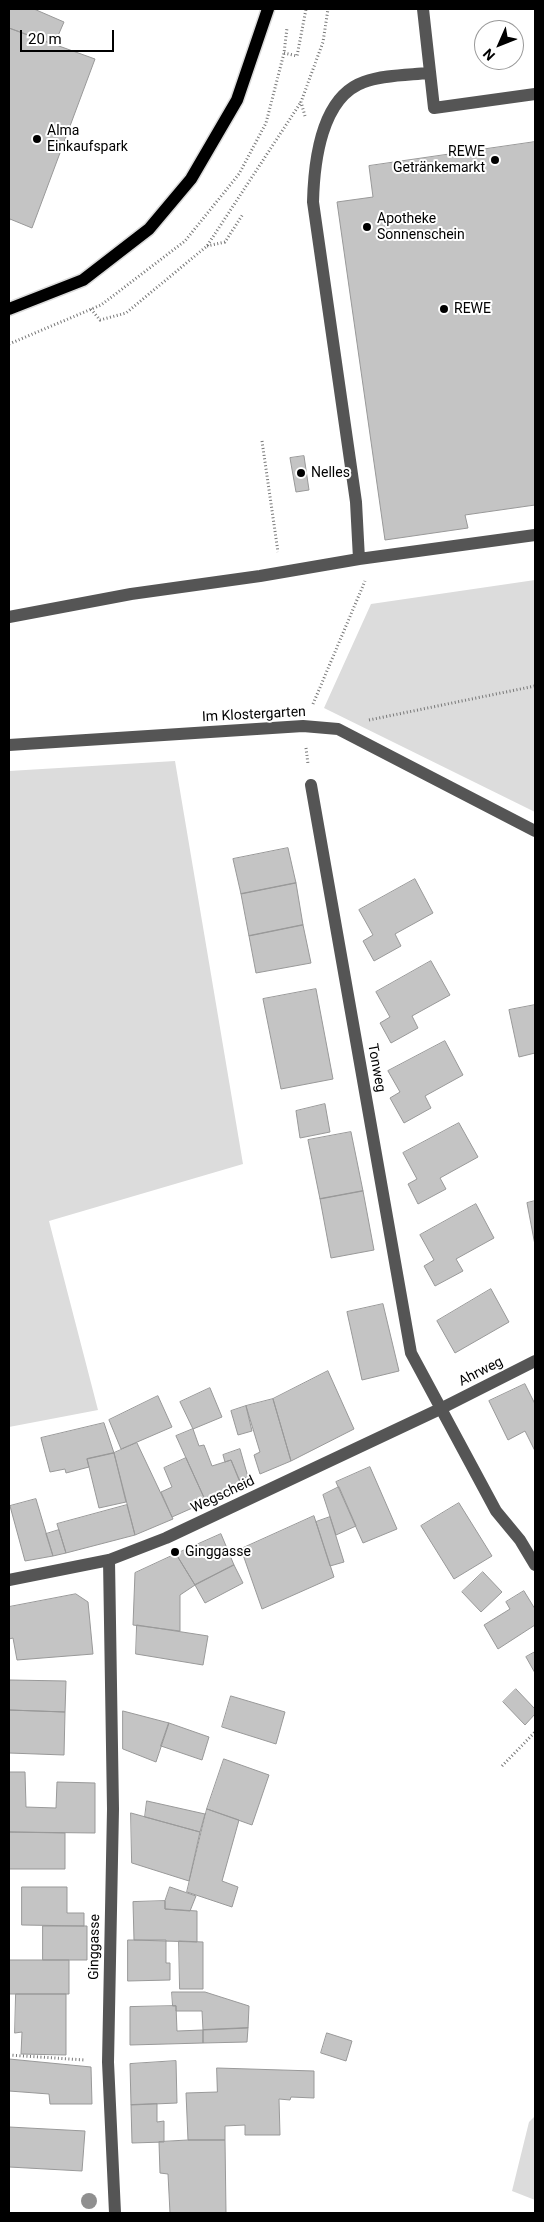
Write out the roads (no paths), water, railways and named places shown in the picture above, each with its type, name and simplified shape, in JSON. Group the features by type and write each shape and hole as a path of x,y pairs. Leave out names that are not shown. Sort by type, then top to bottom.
{"main road":[{"path":"9,309 83,280 149,229 191,179 238,100 268,9"}],"street":[{"path":"422,9 428,73 434,108 535,94"},
{"path":"359,559 356,502 313,202 314,170 319,145 327,123 337,103 349,89 364,82 428,73"},
{"path":"9,617 131,594 359,559 535,535"},
{"name":"Im Klostergarten","path":"9,745 303,726 338,729 535,831"},
{"name":"Tonweg","path":"311,784 411,1353 496,1511 520,1540 535,1565"},
{"name":"Ahrweg","path":"440,1409 535,1361"},
{"name":"Wegscheid","path":"9,1580 109,1560 166,1538 440,1409"},
{"name":"Ginggasse","path":"109,1560 113,1809 108,2062 115,2213"}],"place":[{"name":"Alma Einkaufspark","path":"37,139"},
{"name":"REWE Getränkemarkt","path":"495,160"},
{"name":"Apotheke Sonnenschein","path":"367,227"},
{"name":"REWE","path":"444,309"},
{"name":"Nelles","path":"301,473"},
{"name":"Ginggasse","path":"175,1552"}]}
